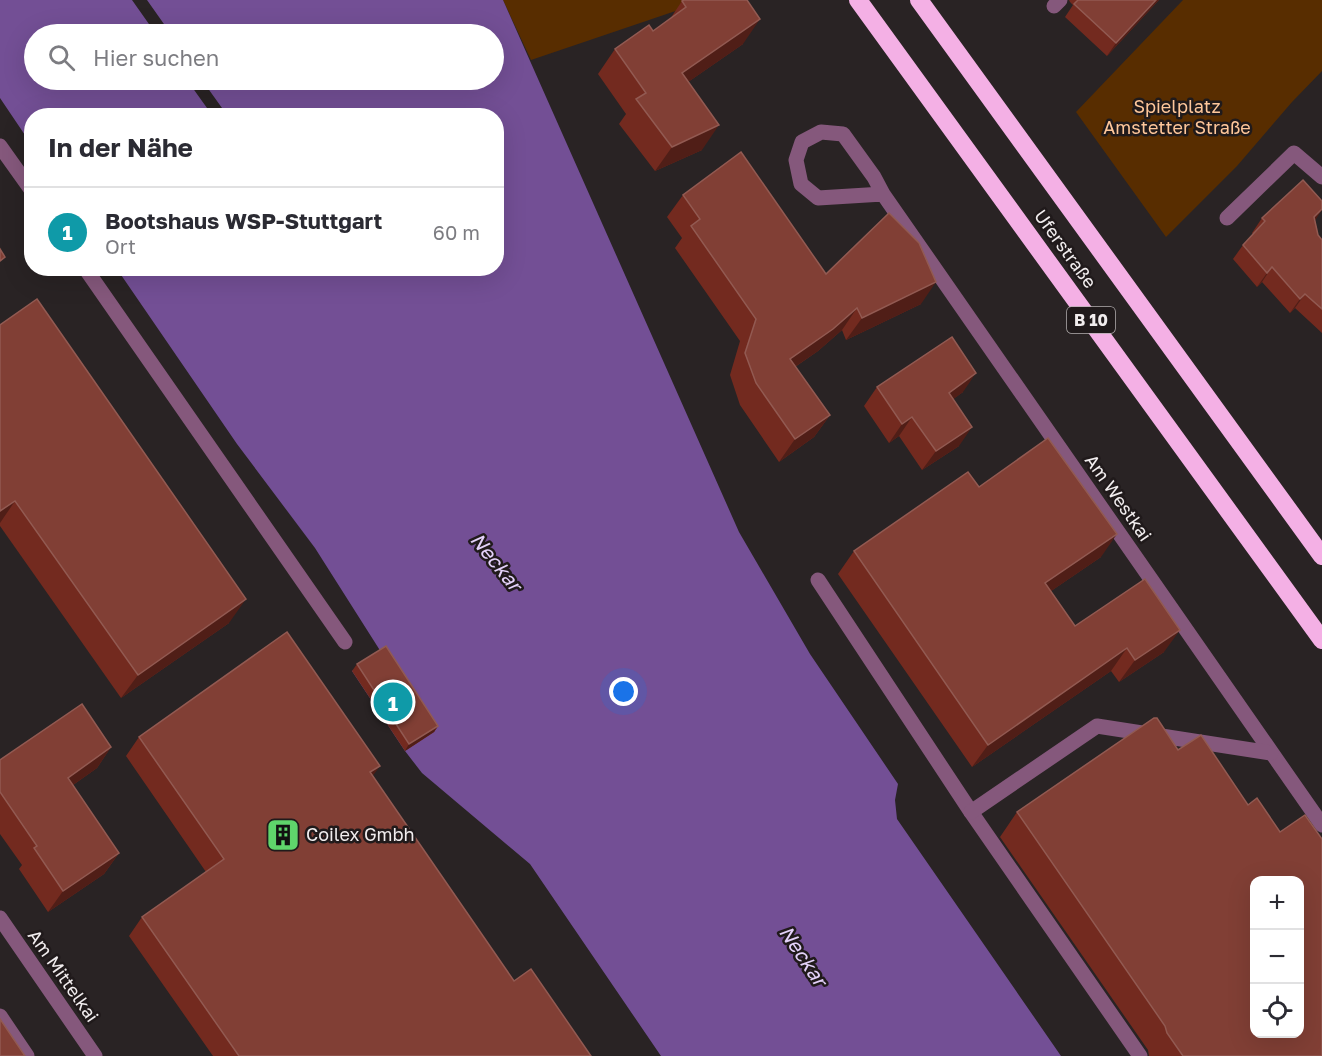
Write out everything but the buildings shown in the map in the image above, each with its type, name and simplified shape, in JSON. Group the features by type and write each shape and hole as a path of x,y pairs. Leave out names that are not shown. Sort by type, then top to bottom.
{"highway":[{"name":"Uferstraße","path":"858,0 1322,640"},
{"name":"Uferstraße","path":"919,0 1322,556"}],"street":[{"name":"Am Westkai","path":"883,194 818,198 801,184 796,160 802,142 821,132 843,134 1322,825"},
{"path":"0,146 24,180"},
{"path":"1227,218 1294,153 1322,177"},
{"path":"91,276 345,642"},
{"path":"818,580 972,812 1140,1056"},
{"path":"972,812 1097,726 1271,753"},
{"name":"Am Mittelkai","path":"0,918 95,1056"},
{"path":"0,1016 27,1056"}],"green space":[{"path":"503,0 708,0 531,60"},
{"name":"Spielplatz Amstetter Straße","path":"1183,0 1322,0 1322,71 1237,166 1166,237 1076,112"}],"water":[{"path":"0,0 132,0 149,24 24,24 24,90 194,90 207,108 24,108 24,134 0,98"},
{"name":"Neckar","path":"147,0 503,0 739,532 810,654 898,784 895,800 897,819 1061,1056 661,1056 530,864 422,773 405,751 352,671 381,652 315,548 237,444 122,276 504,276 504,108 222,108 209,90 504,90 504,24 164,24"}],"place":[{"name":"Bootshaus WSP-Stuttgart","path":"393,702"},
{"name":"Coilex Gmbh","path":"283,835"}]}
